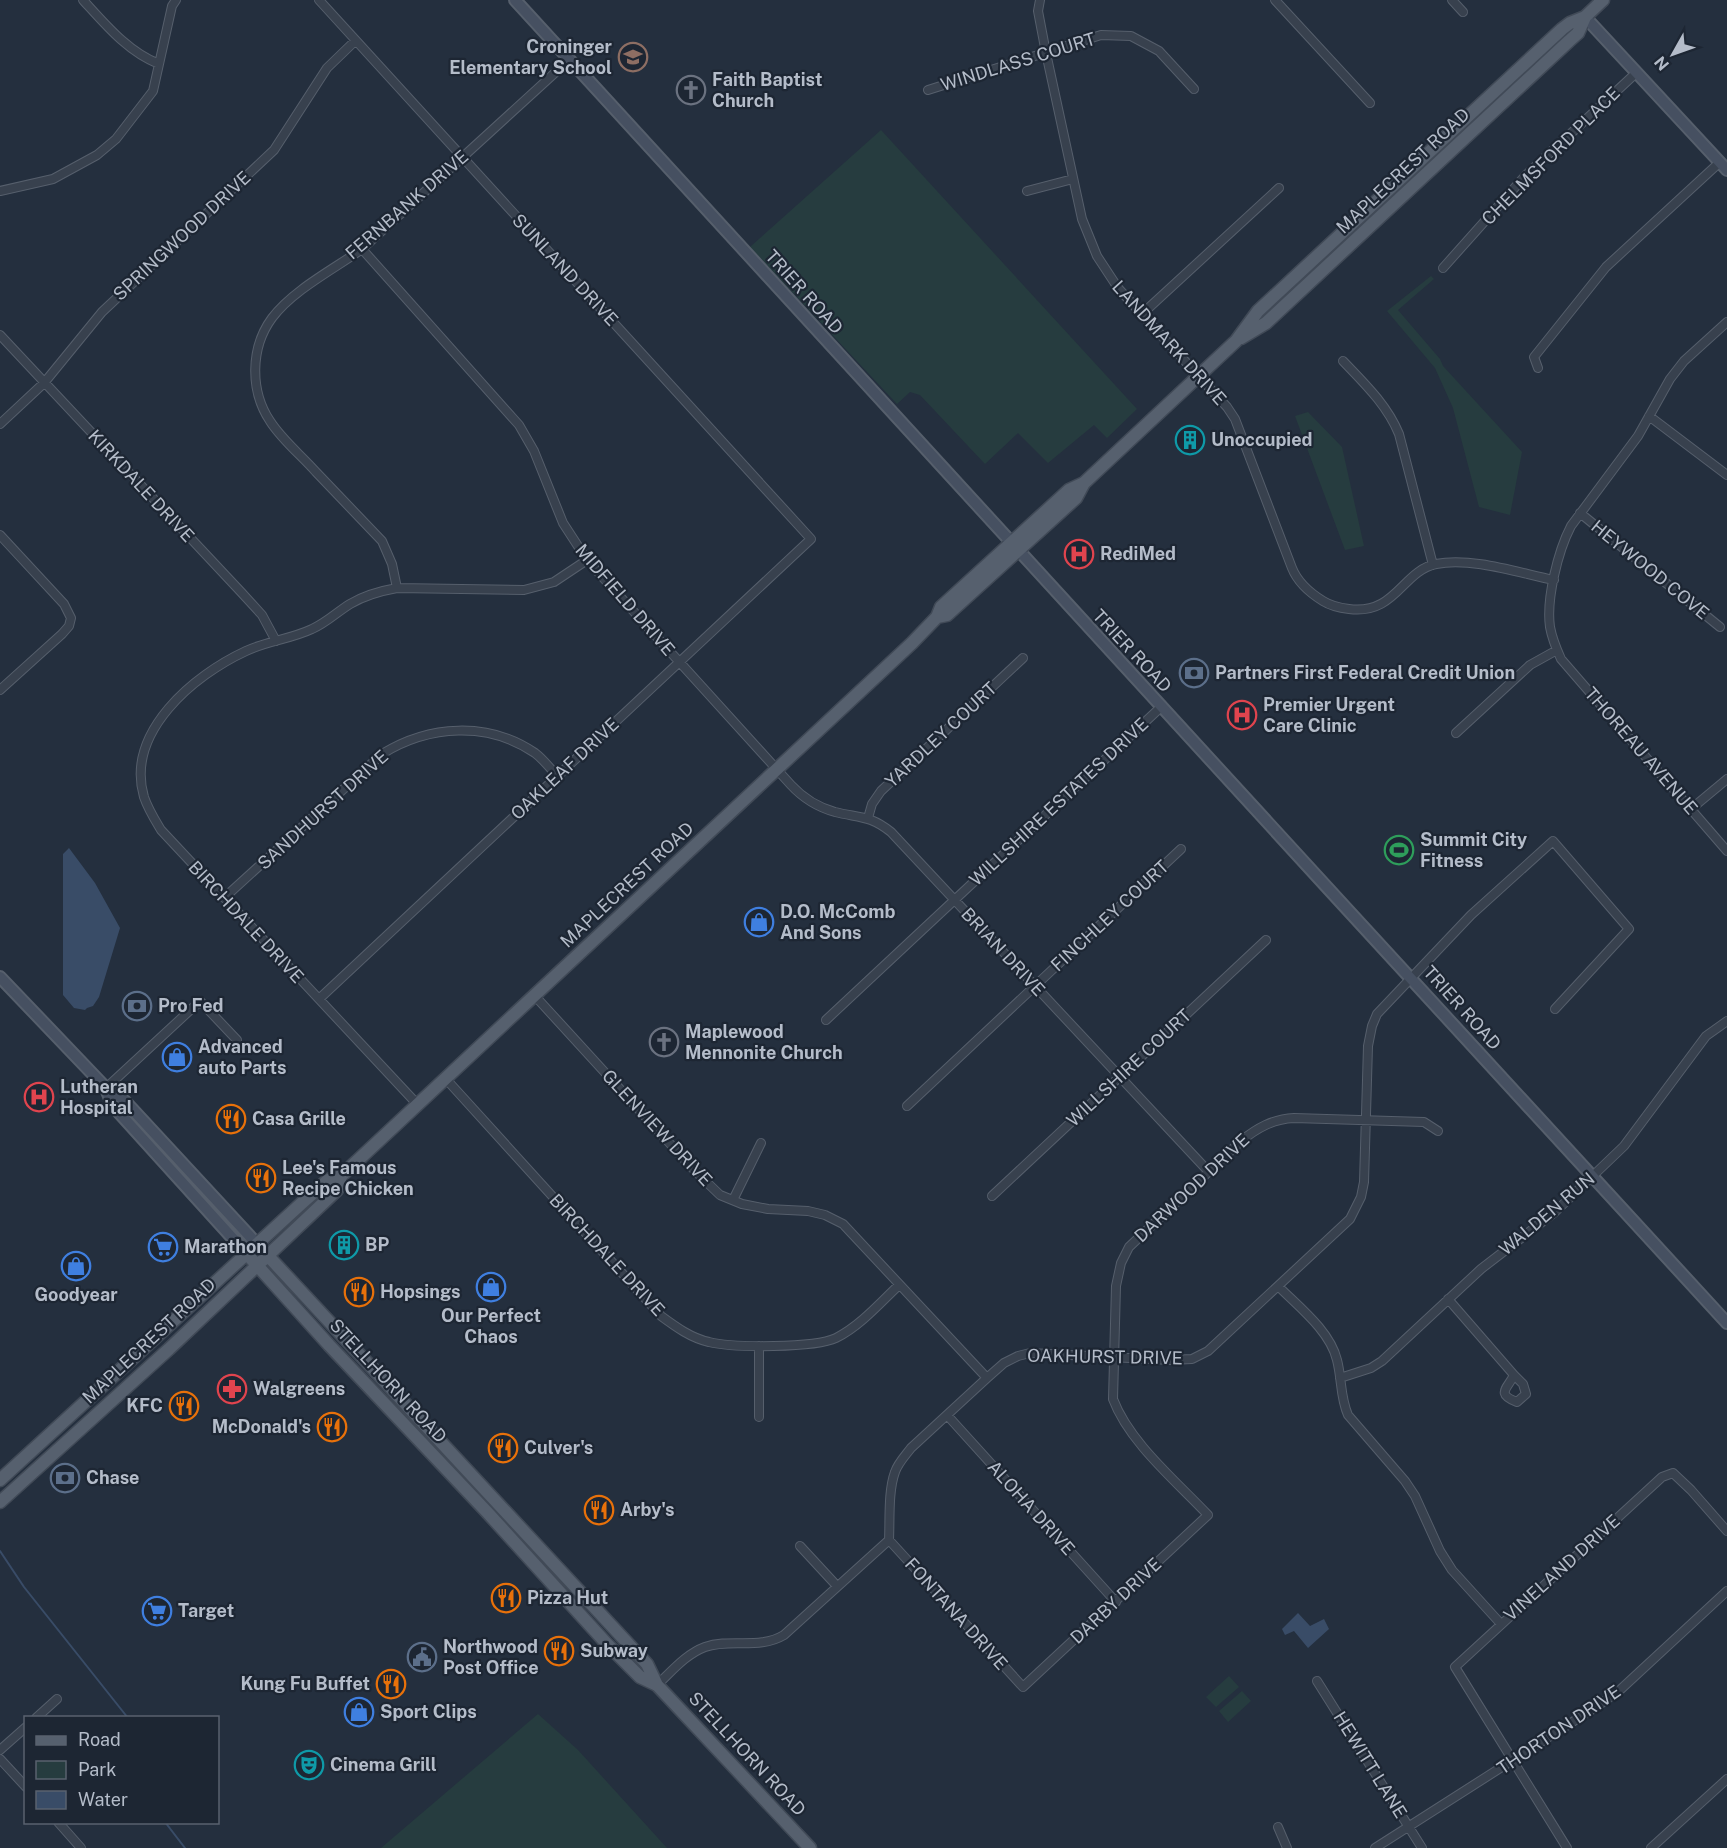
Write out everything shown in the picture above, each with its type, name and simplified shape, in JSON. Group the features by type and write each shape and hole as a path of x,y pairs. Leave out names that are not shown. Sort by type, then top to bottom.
{"main road":[{"name":"MAPLECREST ROAD","path":"0,1480 246,1253 328,1180 341,1176 912,643 937,617 948,615 1014,547 1076,498 1084,483 1236,341 1258,311 1562,29 1585,17 1603,0"},
{"name":"MAPLECREST ROAD","path":"0,1502 169,1349 338,1190 341,1176"},
{"name":"STELLHORN ROAD","path":"257,1244 647,1664 657,1685 810,1848"},
{"name":"STELLHORN ROAD","path":"246,1253 607,1644 640,1677 657,1685"}],"street":[{"path":"83,0 132,50 159,64"},
{"path":"0,191 53,179 98,154 116,139 152,92 172,6 176,0"},
{"name":"SUNLAND DRIVE","path":"319,0 811,539"},
{"name":"TRIER ROAD","path":"515,0 1727,1323"},
{"name":"LANDMARK DRIVE","path":"1040,0 1038,11 1073,179 1082,219 1097,256 1118,288 1200,375 1235,419 1293,573 1308,590 1334,607 1366,609 1386,602 1413,578 1433,565"},
{"path":"1275,0 1370,103"},
{"path":"1452,0 1463,12"},
{"path":"1538,368 1534,357 1601,273 1724,166 1585,17"},
{"name":"WINDLASS COURT","path":"928,90 1101,35 1131,36 1159,51 1194,89"},
{"name":"SPRINGWOOD DRIVE","path":"0,424 44,383 102,312 274,150 327,68 356,41"},
{"name":"FERNBANK DRIVE","path":"397,588 392,564 382,541 271,423 257,393 256,356 265,329 278,312 303,290 362,249 569,60"},
{"name":"CHELMSFORD PLACE","path":"1443,268 1526,176 1636,73"},
{"path":"1027,191 1073,179"},
{"path":"1142,314 1279,188"},
{"name":"MIDFIELD DRIVE","path":"362,249 519,425 530,442 563,522 587,560 776,769"},
{"name":"THOREAU AVENUE","path":"1726,323 1678,368 1638,436 1580,513 1564,540 1554,580 1550,625 1557,650 1570,671 1727,851"},
{"name":"KIRKDALE DRIVE","path":"0,335 262,615 276,641"},
{"path":"1342,361 1382,404 1395,423 1433,565 1456,562 1554,580"},
{"path":"1649,416 1727,475"},
{"name":"HEYWOOD COVE","path":"1580,513 1720,627"},
{"path":"0,535 64,604 71,618 69,626 62,634 0,690"},
{"name":"OAKLEAF DRIVE","path":"319,999 811,539"},
{"path":"276,641 323,624 363,596 380,591 397,588 526,590 555,582 587,560"},
{"name":"BIRCHDALE DRIVE","path":"276,641 249,650 211,671 168,710 147,741 143,759 141,780 147,805 161,830 418,1105"},
{"path":"1456,733 1530,665 1557,650"},
{"name":"YARDLEY COURT","path":"868,818 872,804 881,791 1023,658"},
{"name":"WILLSHIRE ESTATES DRIVE","path":"826,1020 1161,707"},
{"name":"SANDHURST DRIVE","path":"224,898 382,754 409,739 436,731 451,730 493,734 519,744 536,754 558,776"},
{"name":"BRIAN DRIVE","path":"776,769 802,797 813,804 833,811 868,818 880,823 891,832 1209,1172"},
{"path":"1691,809 1727,779"},
{"name":"OAKHURST DRIVE","path":"889,1540 895,1472 911,1448 1004,1363 1030,1353 1170,1360 1192,1359 1203,1354 1279,1287 1350,1219 1361,1197 1364,1182 1368,1046 1372,1026 1383,1007 1477,909 1553,841 1629,929 1555,1010"},
{"name":"FINCHLEY COURT","path":"907,1106 1181,849"},
{"name":"WILLSHIRE COURT","path":"992,1196 1266,940"},
{"name":"STELLHORN ROAD","path":"0,977 106,1088 122,1098 257,1244"},
{"name":"GLENVIEW DRIVE","path":"535,996 695,1171 720,1195 754,1208 808,1211 843,1224 987,1378"},
{"path":"106,1088 200,1001 237,1040"},
{"name":"WALDEN RUN","path":"1340,1378 1371,1368 1382,1360 1481,1269 1555,1212 1631,1138 1706,1036 1727,1021"},
{"name":"BIRCHDALE DRIVE","path":"446,1079 661,1316 678,1329 711,1342 759,1346 818,1344 834,1339 850,1330 899,1285"},
{"name":"STELLHORN ROAD","path":"106,1088 113,1106 246,1253"},
{"name":"DARWOOD DRIVE","path":"1208,1515 1130,1432 1119,1415 1113,1399 1116,1286 1124,1256 1138,1238 1248,1135 1274,1121 1292,1118 1424,1122 1438,1131"},
{"path":"733,1200 760,1143"},
{"path":"1279,1287 1329,1342 1337,1358 1342,1402 1348,1415 1405,1481 1415,1496 1440,1551 1452,1570 1501,1624"},
{"path":"1448,1299 1514,1375"},
{"path":"759,1346 759,1417"},
{"name":"ALOHA DRIVE","path":"947,1415 1116,1602"},
{"name":"VINELAND DRIVE","path":"1512,1762 1455,1667 1662,1477 1673,1473 1727,1531"},
{"name":"DARBY DRIVE","path":"1023,1687 1208,1515"},
{"path":"657,1685 686,1658 707,1646 763,1643 775,1640 794,1627 889,1540"},
{"name":"FONTANA DRIVE","path":"889,1540 1023,1687"},
{"path":"800,1546 837,1586"},
{"name":"THORTON DRIVE","path":"1375,1848 1512,1762 1622,1689 1727,1592"},
{"name":"HEWITT LANE","path":"1317,1681 1422,1848"},
{"path":"38,1716 57,1699"},
{"path":"0,1750 24,1729"},
{"path":"0,1759 24,1785"},
{"path":"1512,1762 1567,1848"},
{"path":"1651,1848 1727,1779"},
{"path":"60,1824 81,1848"},
{"path":"1278,1827 1287,1848"}],"green space":[{"path":"881,130 1137,409 1107,438 1094,425 1048,463 1018,433 985,464 920,395 910,392 897,404 750,247"},
{"path":"1431,276 1434,279 1398,310 1440,359 1443,366 1522,452 1510,515 1479,507 1453,408 1435,368 1387,311"},
{"path":"1308,412 1342,447 1364,546 1345,550 1295,416"},
{"path":"1229,1676 1239,1687 1216,1707 1206,1697"},
{"path":"1242,1691 1251,1701 1228,1722 1219,1711"},
{"path":"538,1714 578,1750 667,1848 381,1848"}],"water":[{"path":"69,848 95,883 120,928 99,997 93,1006 85,1010 74,1008 63,995 63,854"},
{"path":"1298,1613 1310,1626 1324,1619 1329,1629 1308,1648 1294,1631 1285,1635 1282,1629"}],"waterway":[{"path":"0,1551 24,1587 126,1716"},
{"path":"167,1824 185,1848"}],"place":[{"name":"Croninger Elementary School","path":"633,57"},
{"name":"Faith Baptist Church","path":"691,90"},
{"name":"Unoccupied","path":"1190,440"},
{"name":"RediMed","path":"1079,554"},
{"name":"Partners First Federal Credit Union","path":"1194,673"},
{"name":"Premier Urgent Care Clinic","path":"1242,715"},
{"name":"Summit City Fitness","path":"1399,850"},
{"name":"D.O. McComb And Sons","path":"759,922"},
{"name":"Pro Fed","path":"137,1006"},
{"name":"Maplewood Mennonite Church","path":"664,1042"},
{"name":"Advanced auto Parts","path":"177,1057"},
{"name":"Lutheran Hospital","path":"39,1097"},
{"name":"Casa Grille","path":"231,1119"},
{"name":"Lee's Famous Recipe Chicken","path":"261,1178"},
{"name":"BP","path":"344,1245"},
{"name":"Marathon","path":"163,1247"},
{"name":"Goodyear","path":"76,1266"},
{"name":"Our Perfect Chaos","path":"491,1287"},
{"name":"Hopsings","path":"359,1292"},
{"name":"Walgreens","path":"232,1389"},
{"name":"KFC","path":"184,1406"},
{"name":"McDonald's","path":"332,1427"},
{"name":"Culver's","path":"503,1448"},
{"name":"Chase","path":"65,1478"},
{"name":"Arby's","path":"599,1510"},
{"name":"Pizza Hut","path":"506,1598"},
{"name":"Target","path":"157,1611"},
{"name":"Subway","path":"559,1651"},
{"name":"Northwood Post Office","path":"422,1657"},
{"name":"Kung Fu Buffet","path":"391,1684"},
{"name":"Sport Clips","path":"359,1712"},
{"name":"Cinema Grill","path":"309,1765"}]}
